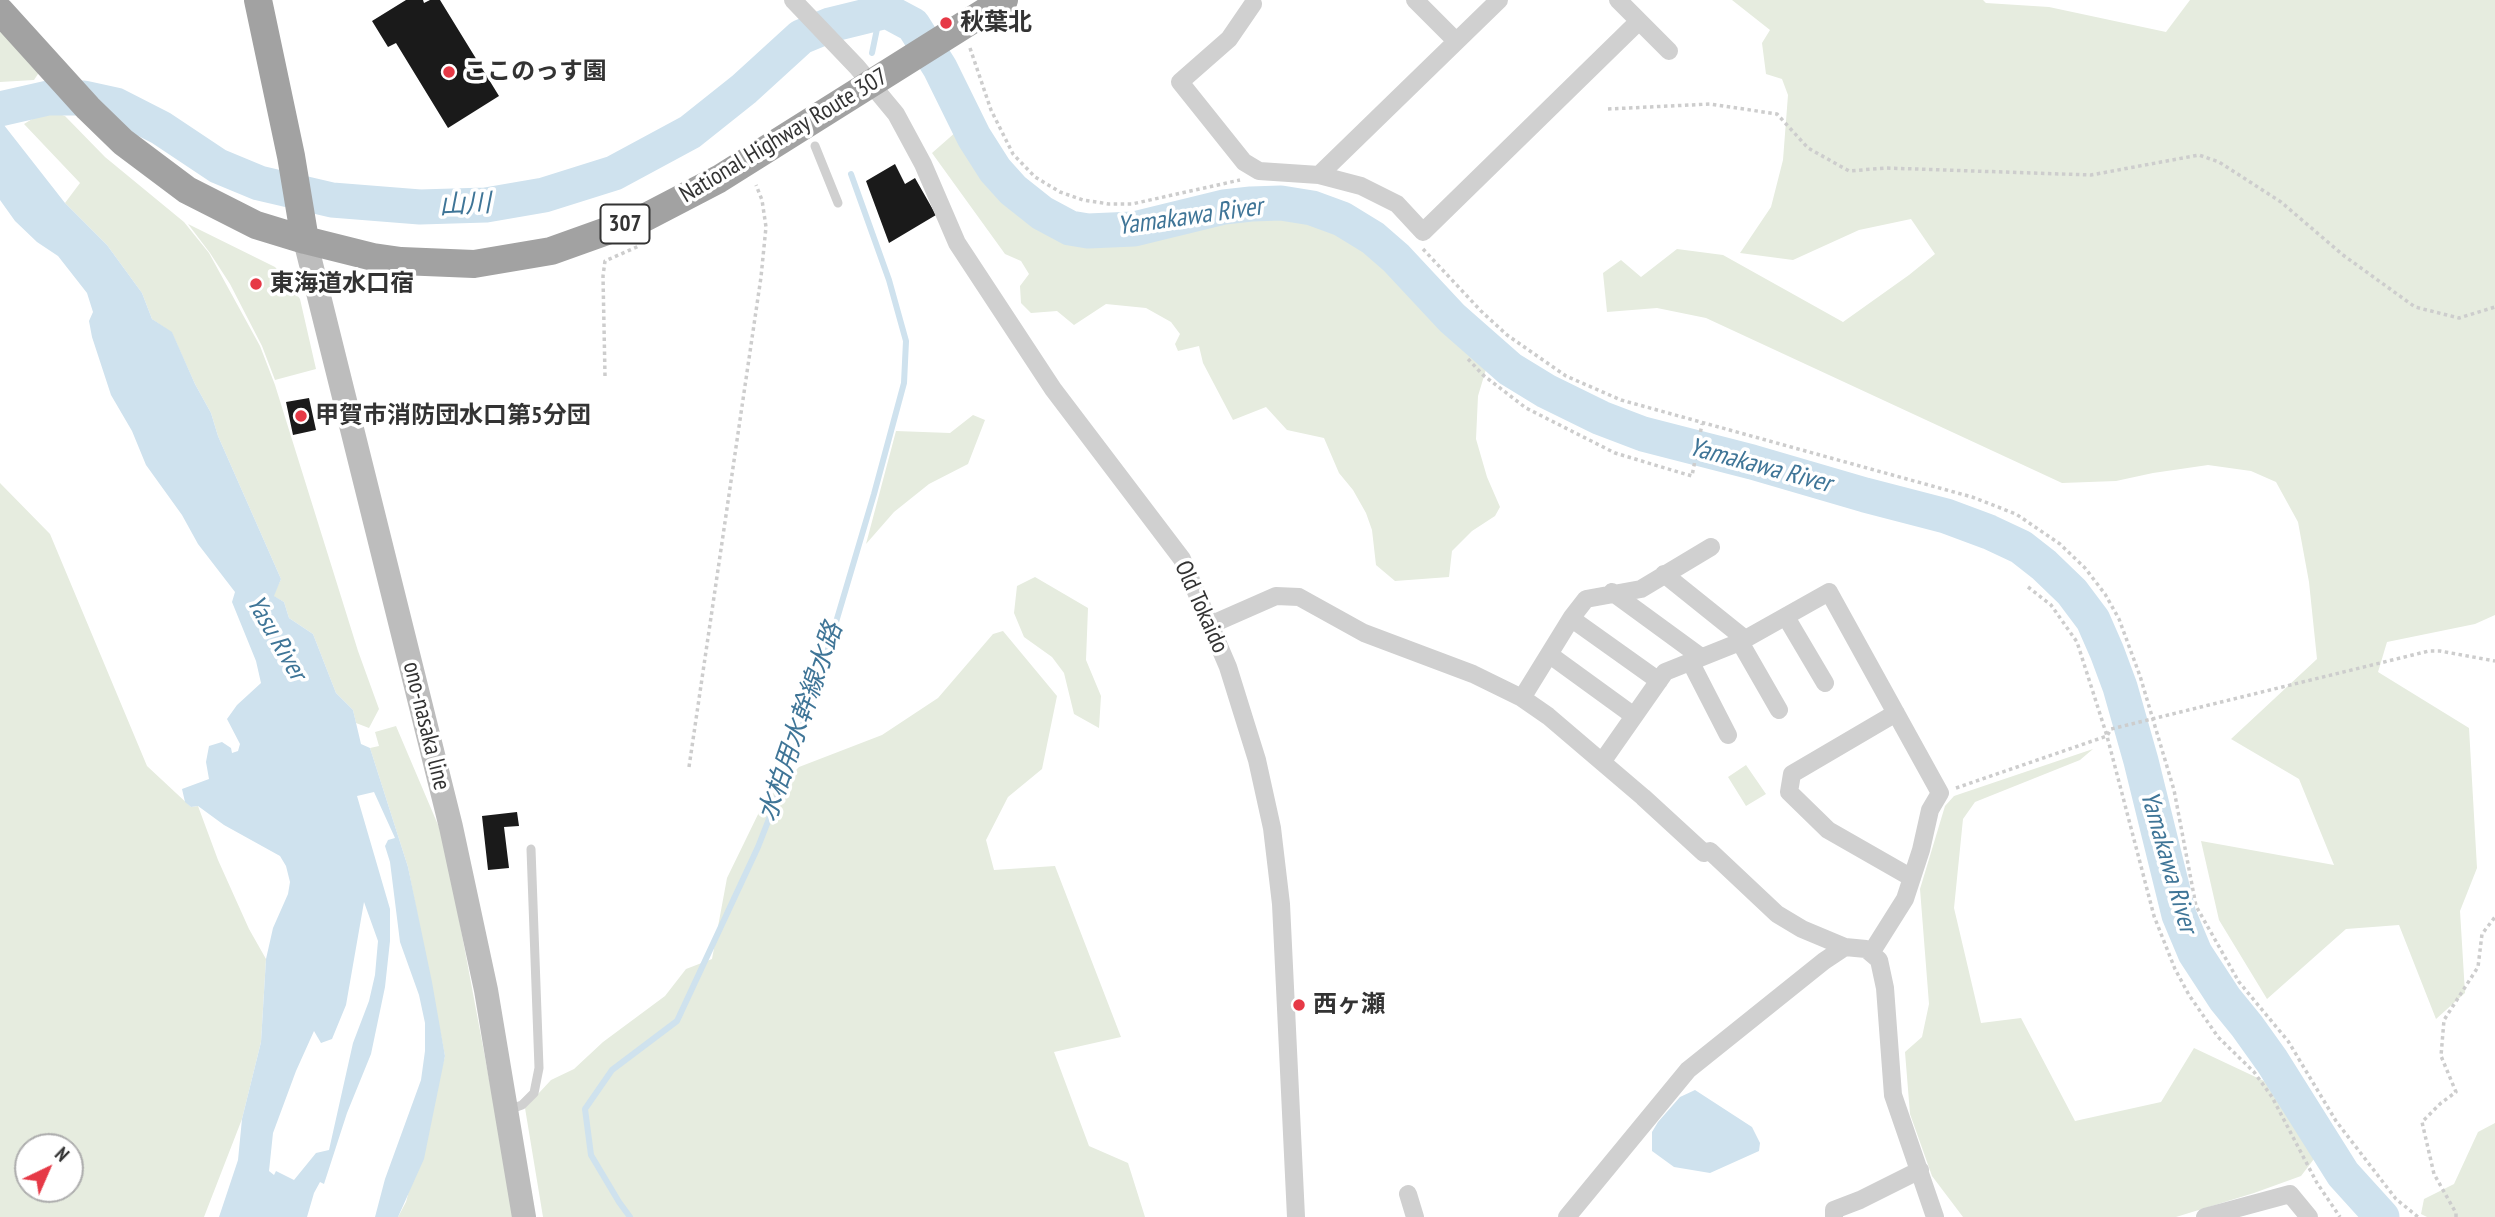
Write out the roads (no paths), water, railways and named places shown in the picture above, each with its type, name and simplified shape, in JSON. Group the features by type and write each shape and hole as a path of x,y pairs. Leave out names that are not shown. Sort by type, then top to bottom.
{"highway":[{"path":"258,0 303,227"},
{"name":"National Highway Route 307","path":"0,12 123,142 187,191 256,225 303,227 373,257 474,264 551,251 646,217 719,179 1004,0"}],"main road":[{"name":"ono-nasaka line","path":"303,227 451,827 486,990 524,1217"}],"street":[{"path":"1415,0 1456,41"},
{"path":"1319,175 1499,0"},
{"path":"1618,0 1669,51"},
{"name":"Old Tokaido","path":"794,1 870,82 895,114 923,164 957,243 1053,389 1182,559 1228,667 1257,760 1272,828 1281,904 1296,1217"},
{"path":"1257,1 1229,40 1180,82 1244,162 1259,170 1319,175 1361,186 1397,204 1423,232 1639,21"},
{"path":"1522,698 1586,598 1641,589 1711,547"},
{"path":"1664,574 1742,640 1779,710"},
{"path":"1612,593 1695,659 1728,735"},
{"path":"1602,762 1665,672 1742,640 1829,593 1940,793 1930,810 1905,899 1871,953"},
{"path":"1210,625 1276,596 1299,597 1364,632 1474,674 1522,698 1602,762 1704,853 1710,851 1777,914 1802,929 1845,947 1866,949 1871,953 1879,960 1885,988 1893,1095 1935,1217"},
{"path":"1572,617 1659,681"},
{"path":"1786,617 1825,683"},
{"path":"1550,655 1634,716"},
{"path":"1896,713 1792,774 1789,792 1828,830 1912,878"},
{"path":"1567,1217 1688,1070 1845,947"},
{"path":"1834,1217 1834,1210 1920,1170"},
{"path":"1408,1194 1415,1217"},
{"path":"2205,1217 2290,1194 2309,1217"}],"lane":[{"path":"815,146 838,203"},
{"path":"507,1111 522,1105 534,1093 539,1068 531,849"}],"water":[{"name":"Yasu River","path":"0,120 65,203 107,245 142,293 152,319 172,332 211,413 218,436 281,579 274,596 284,602 289,618 313,634 336,693 353,710 361,744 370,748 408,867 445,1056 424,1159 398,1217 375,1217 385,1179 421,1080 425,1023 419,995 400,942 390,862 385,846 388,840 395,838 374,792 357,796 390,909 385,987 371,1054 347,1113 324,1184 320,1182 314,1193 307,1217 219,1217 238,1160 242,1119 261,1042 266,959 273,928 288,894 290,882 280,856 224,825 198,806 191,807 185,802 182,789 209,779 206,762 209,746 222,742 231,748 232,753 238,751 240,744 227,719 237,705 261,683 256,661 232,602 235,592 198,544 182,515 146,465 132,431 111,395 92,337 89,321 93,312 87,293 58,256 37,242 15,221 0,200","holes":["364,902 378,941 369,1001 353,1043 329,1150 316,1153 294,1180 276,1171 274,1175 269,1171 273,1133 296,1071 314,1031 321,1043 332,1039 346,1005"]},
{"path":"1695,1090 1752,1127 1760,1143 1759,1151 1710,1173 1674,1167 1652,1151 1652,1132 1658,1122 1680,1097"}],"waterway":[{"name":"水柏用水幹線水路","path":"872,53 883,0"},
{"name":"Yamakawa River","path":"0,109 48,98 84,98 116,105 161,128 218,166 259,183 332,200 420,207 486,205 544,195 614,173 690,132 744,89 801,37 830,25 887,11 913,25 940,68 974,137 995,170 1013,190 1042,213 1070,228 1088,231 1134,229 1224,207 1281,203 1312,208 1342,219 1373,238 1396,258 1452,318 1510,369 1546,391 1601,418 1643,434 1946,516 2021,547 2044,565 2072,592 2093,620 2107,652 2141,761 2179,915 2195,953 2225,999 2272,1061 2343,1174 2382,1217"},
{"name":"水柏用水幹線水路","path":"630,1217 591,1155 585,1109 612,1070 677,1021 758,847 820,676 904,383 906,341 889,280 851,174"}],"place":[{"name":"秋葉北","path":"946,23"},
{"name":"ここのっす園","path":"449,72"},
{"name":"東海道水口宿","path":"256,284"},
{"name":"甲賀市消防団水口第5分団","path":"301,416"},
{"name":"西ヶ瀬","path":"1299,1005"}],"water label":[{"name":"山川","path":"465,205"}]}
